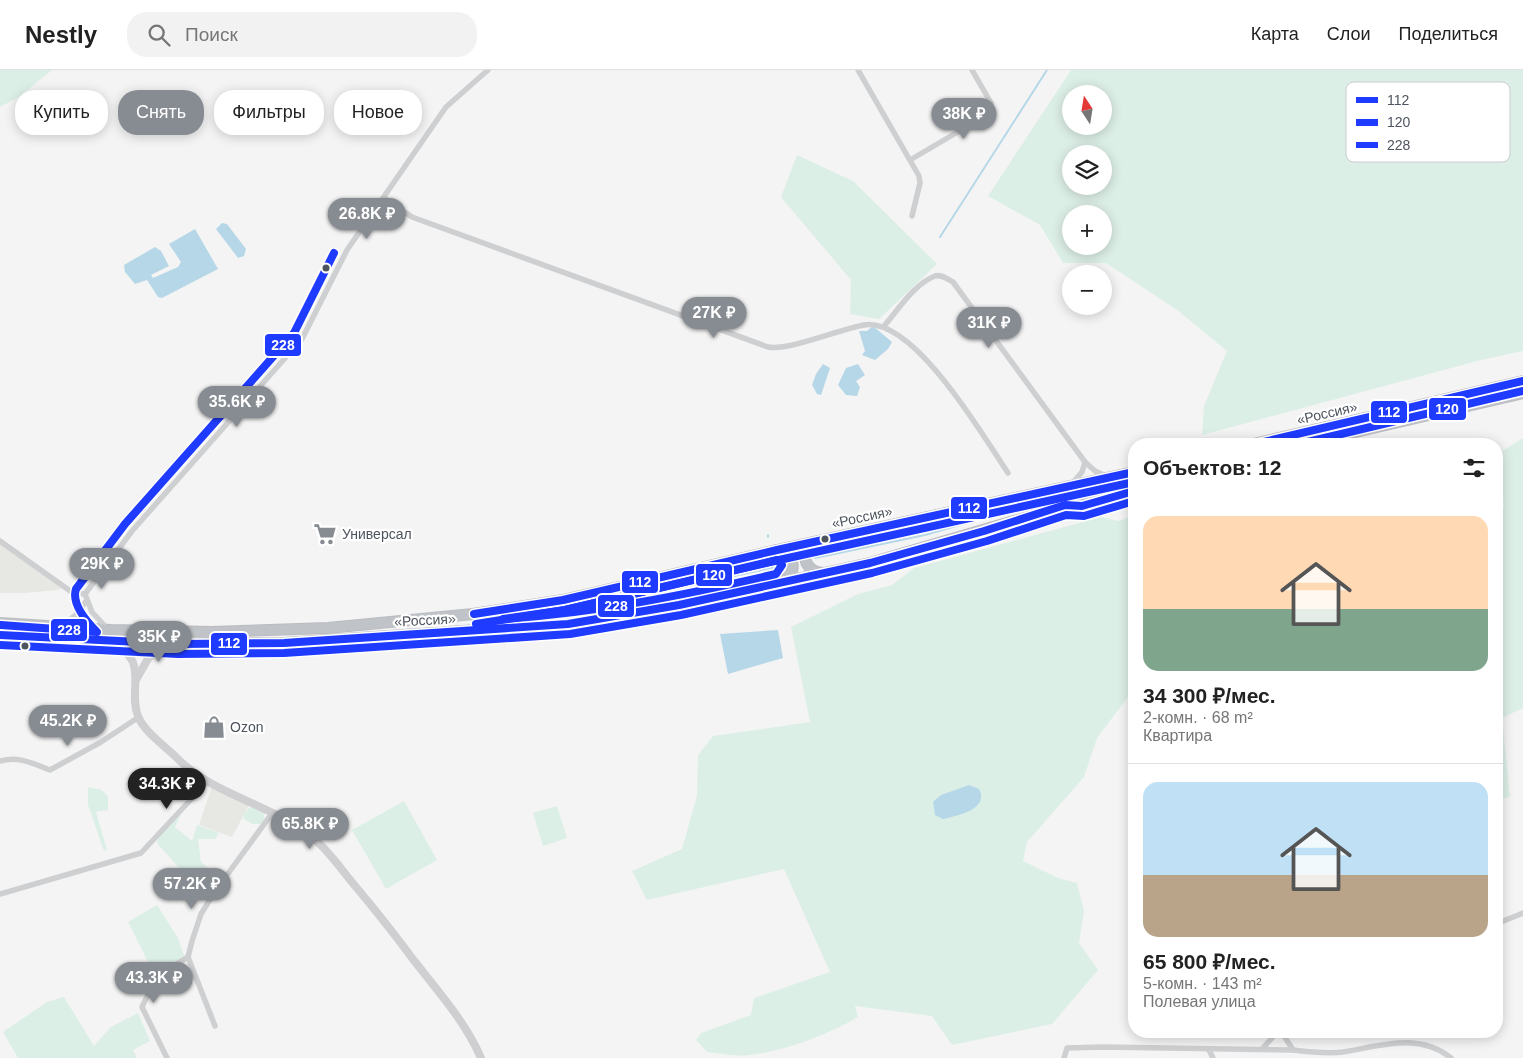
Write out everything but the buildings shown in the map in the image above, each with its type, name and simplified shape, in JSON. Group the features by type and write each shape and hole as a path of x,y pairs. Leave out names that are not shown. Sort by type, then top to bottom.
{"highway":[{"name":"«Россия»","path":"1280,438 1523,381"},
{"name":"«Россия»","path":"1330,438 1523,393"},
{"name":"«Россия»","path":"0,622 102,630 212,632 346,626 473,614 563,600 777,550 1128,473"},
{"name":"«Россия»","path":"0,635 179,644 284,643 568,624 679,606 825,573 957,539 1065,505 1128,488"},
{"path":"1065,505 1082,506 1128,494"},
{"path":"815,542 807,548 805,561 811,570 825,573"},
{"path":"777,550 788,555 793,566 789,577 780,583"},
{"path":"0,622 23,620 104,625 212,627 328,623 346,626"}],"street":[{"path":"66,623 76,614 132,531 302,339 347,250 446,107 488,70"},
{"path":"858,70 919,176 920,183 912,216"},
{"path":"910,160 990,113 991,102 972,70"},
{"path":"384,198 412,217 768,347 785,347 865,325 884,326 911,344 935,369 1008,473"},
{"path":"884,326 918,288 936,276 944,276 953,282 1085,462 1098,473 1110,477"},
{"path":"1066,487 1077,478 1085,462"},
{"path":"0,541 73,592 86,597 92,612 104,625"},
{"path":"101,641 115,646 127,655 134,668 137,680 138,717 182,763 208,781 274,812 315,839 456,1014 481,1058"},
{"path":"137,680 143,666 153,654 166,646 179,644"},
{"path":"0,760 11,758 27,760 50,770 101,742 138,717"},
{"path":"0,894 141,853 208,781"},
{"path":"215,1026 188,957 201,914 230,868 274,812"},
{"path":"1503,921 1523,913"},
{"path":"167,1058 142,1007 150,987 169,968 188,957"},
{"path":"1262,1049 1272,1038"},
{"path":"1286,1038 1293,1050"},
{"path":"1064,1058 1067,1048 1262,1049 1343,1052 1366,1047 1420,1042 1435,1047 1451,1058"},
{"path":"1209,1050 1213,1058"}],"shaded area":[{"path":"0,538 67,586 58,590 0,593"},
{"path":"212,786 249,805 232,837 199,825"}],"green space":[{"path":"0,70 52,70 27,90 15,90 15,99 0,107"},
{"path":"1071,70 1523,70 1523,351 1481,360 1202,435 1204,406 1227,351 1177,310 1112,267 1112,265 1106,263 1063,263 1040,225 988,196"},
{"path":"797,155 853,181 937,264 879,319 850,314 851,280 781,197"},
{"path":"1523,438 1523,708 1503,718 1504,508 1503,451"},
{"path":"1101,517 1119,521 1128,517 1128,697 1097,738 1084,777 1027,842 1023,861 1058,878 1077,883 1084,911 1079,943 1098,970 1052,1024 952,1045 932,1016 855,1006 858,1017 820,1036 791,1046 744,1055 707,1052 696,1040 701,1033 751,1015 754,998 830,972 784,869 647,900 632,871 682,849 697,796 698,755 713,736 810,722 791,627 858,594 892,585 914,568"},
{"path":"1503,728 1510,797 1503,798"},
{"path":"88,787 102,790 108,797 108,810 96,812 107,850 104,851 88,805"},
{"path":"404,801 437,860 386,889 352,830"},
{"path":"557,806 567,838 543,846 533,813"},
{"path":"254,807 263,810 265,819 261,824 252,824 244,819 243,815 249,808"},
{"path":"182,812 175,827 192,841 197,825 219,833 215,839 198,839 201,862 209,869 205,877 195,871 180,869 157,843 158,838"},
{"path":"157,905 178,938 184,956 168,966 156,978 128,922"},
{"path":"64,997 94,1046 111,1027 138,1013 150,1041 133,1050 137,1058 18,1058 3,1032 47,1002"}],"water":[{"path":"222,223 227,224 246,249 244,256 238,258 216,229"},
{"path":"195,229 218,269 162,298 158,297 147,280 135,284 125,272 124,265 155,247 161,251 169,266 151,275 153,278 178,267 181,262 169,244"},
{"path":"873,326 892,342 888,349 875,360 862,355 865,351 859,331 867,331"},
{"path":"823,364 830,368 821,395 817,394 812,385 816,374"},
{"path":"858,364 865,375 856,381 860,387 857,396 846,395 838,385 846,368"},
{"path":"778,630 783,658 728,674 720,634"},
{"path":"969,785 979,789 980,802 976,806 956,816 943,819 935,815 933,802 941,795"}],"waterway":[{"path":"940,237 1047,70"},
{"path":"815,558 925,535 980,519"},
{"path":"774,564 775,571"},
{"path":"616,602 784,565"}],"transit line":[{"name":"228","path":"1,625 97,632 78,607 75,595 76,589 125,524 294,333 334,253"},
{"name":"112","path":"1281,438 1523,381"},
{"name":"120","path":"1324,438 1523,391"},
{"name":"112","path":"474,614 563,600 777,550 1128,473"},
{"name":"120","path":"476,624 565,610 779,560 1128,483"},
{"name":"112","path":"0,635 179,644 284,643 568,624 679,605 870,563 984,531 1065,505 1082,506 1128,493"},
{"name":"120","path":"0,645 178,654 284,653 570,634 681,615 872,573 987,541 1066,515 1084,516 1128,503"},
{"name":"228","path":"777,560 782,565 776,574 708,589 606,608 503,619 565,610 777,560"}],"place":[{"name":"Универсал","path":"325,534"},
{"name":"Ozon","path":"214,727"}]}
